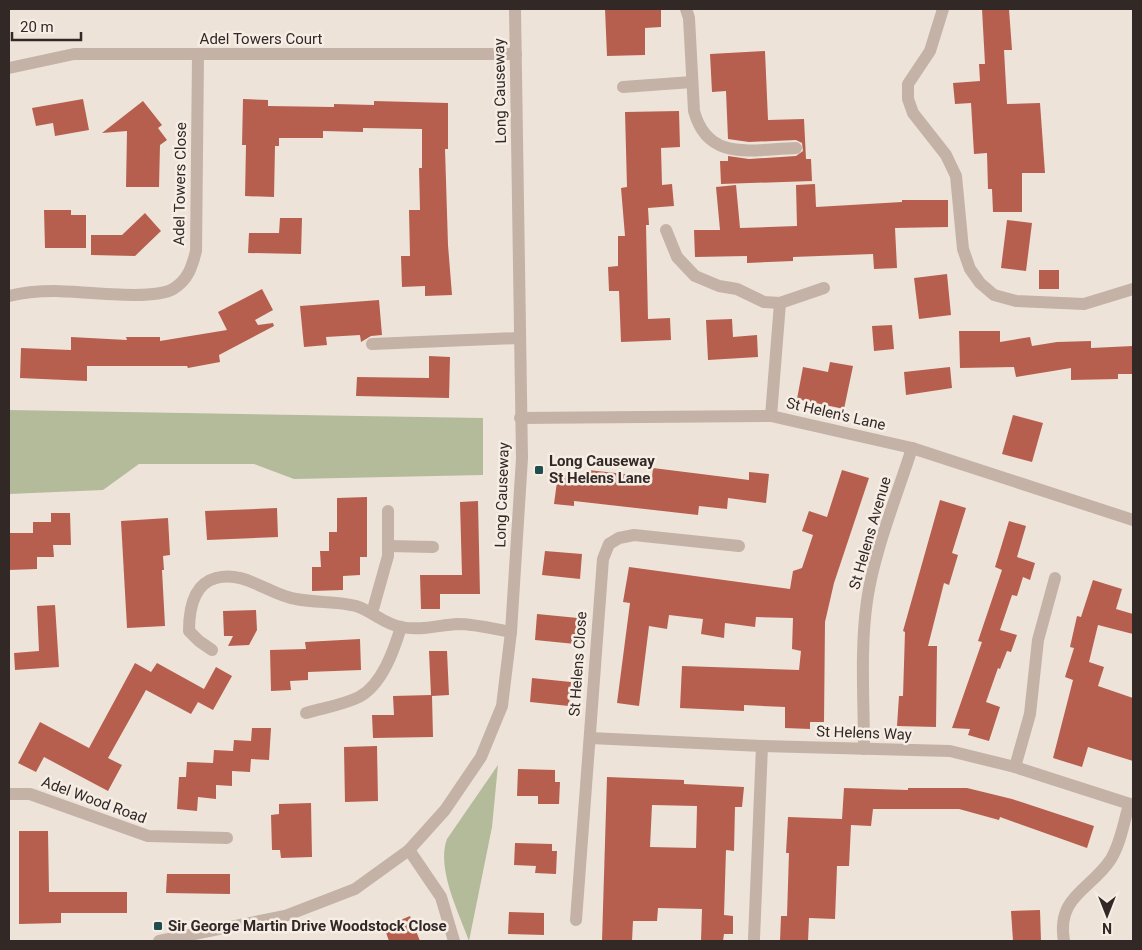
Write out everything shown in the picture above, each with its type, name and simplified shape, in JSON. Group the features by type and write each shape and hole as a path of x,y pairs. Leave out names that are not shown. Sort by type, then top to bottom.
{"street":[{"name":"Long Causeway","path":"159,941 199,938 285,916 355,889 409,850 445,810 481,756 502,706 511,632 522,458 515,9"},
{"path":"686,9 689,18 694,111 698,125 707,138 718,146 732,149 796,148"},
{"path":"943,9 930,51 908,84 908,99 913,113 946,156 956,176 963,249 970,269 980,283 994,295 1016,301 1084,304 1133,289"},
{"name":"Adel Towers Court","path":"9,68 74,54 198,56 516,54"},
{"name":"Adel Towers Close","path":"9,296 52,291 155,294 172,290 185,279 191,268 196,251 198,56"},
{"path":"622,87 692,82"},
{"path":"666,230 677,257 695,276 719,286 737,289 764,302 780,302 824,288"},
{"path":"771,416 780,302"},
{"path":"372,344 519,338"},
{"name":"St Helen's Lane","path":"520,418 771,416 912,448 1133,520"},
{"name":"St Helens Avenue","path":"864,749 864,632 867,600 873,571 912,448"},
{"path":"372,612 386,566 389,546 388,511"},
{"name":"St Helens Close","path":"576,920 590,738 594,655 603,559 609,544 619,538 634,535 739,546"},
{"path":"389,546 433,547"},
{"path":"212,650 189,631 189,614 195,596 203,584 216,577 235,577 252,581 294,599 338,603 372,612 387,623 401,627 460,624 511,632"},
{"path":"1015,767 1030,714 1038,640 1055,578"},
{"path":"306,712 360,697 373,686 396,644 401,627"},
{"name":"St Helens Way","path":"590,738 762,746 950,751 1015,767 1131,804 1119,843 1110,860 1079,890 1065,913 1062,928 1064,941"},
{"path":"754,939 762,746"},
{"name":"Adel Wood Road","path":"9,794 30,794 148,836 227,838"},
{"path":"409,850 441,897 454,941"}],"green space":[{"path":"9,410 483,418 483,475 294,479 254,464 139,464 103,490 9,494"},
{"path":"498,765 492,827 469,941 446,877 444,851 447,839"}],"building":[{"path":"605,9 661,9 661,27 645,28 645,55 607,56"},
{"path":"982,9 1009,9 1012,50 1004,50 1007,104 1040,103 1045,173 1022,173 1022,212 993,212 992,189 988,189 987,153 974,154 971,103 955,104 953,83 980,81 979,64 985,64"},
{"path":"765,51 768,120 804,119 806,159 811,159 812,181 721,184 720,161 728,161 728,156 749,159 796,156 803,151 802,143 796,140 749,142 728,139 726,91 712,92 710,54"},
{"path":"83,99 89,130 55,136 53,123 36,126 32,108"},
{"path":"243,99 268,100 268,106 334,107 334,104 374,105 374,101 448,103 448,149 445,149 448,245 452,295 425,296 425,286 402,287 401,256 410,256 409,210 420,210 419,168 422,168 422,129 363,128 363,132 323,131 323,138 279,138 279,146 275,146 274,197 245,196 246,145 242,145"},
{"path":"143,101 162,125 158,128 167,140 160,145 159,187 126,187 127,131 102,133"},
{"path":"679,111 680,147 661,148 662,185 672,184 674,206 648,208 649,225 646,225 648,319 670,318 671,340 621,342 619,291 609,291 608,267 618,266 618,236 625,236 621,188 627,187 625,112"},
{"path":"815,184 816,207 902,202 902,200 948,200 948,227 895,228 897,268 874,269 873,254 793,257 793,261 747,263 747,256 695,257 694,230 720,230 716,187 736,185 740,228 797,226 796,185"},
{"path":"44,210 71,210 71,215 86,215 86,248 45,248"},
{"path":"145,213 161,231 135,256 91,255 91,235 122,235"},
{"path":"280,218 302,218 301,254 248,253 249,233 279,233"},
{"path":"1007,220 1032,223 1026,271 1001,268"},
{"path":"1039,270 1059,270 1059,289 1039,289"},
{"path":"947,274 951,315 919,319 914,278"},
{"path":"262,289 273,310 255,320 258,325 273,323 274,326 219,355 220,362 188,368 187,366 87,366 87,381 20,378 21,348 71,350 71,337 127,340 126,337 160,337 160,341 227,330 218,312"},
{"path":"379,300 382,335 371,336 361,342 360,335 326,337 327,345 304,347 300,306"},
{"path":"732,319 733,337 757,335 758,357 708,360 706,320"},
{"path":"892,325 894,349 874,351 872,326"},
{"path":"959,331 1000,331 1000,342 1030,337 1032,346 1057,342 1091,341 1091,348 1133,346 1133,374 1118,374 1118,379 1071,380 1071,368 1016,377 1014,367 960,368"},
{"path":"429,356 450,357 449,398 356,396 357,377 429,378"},
{"path":"830,362 853,366 844,409 797,399 803,367 828,372"},
{"path":"950,367 952,388 906,395 904,372"},
{"path":"1013,415 1043,423 1032,462 1002,454"},
{"path":"653,468 749,480 749,472 769,474 766,503 728,498 727,509 699,506 698,515 574,501 574,506 554,504 558,474 587,477 588,470 652,477"},
{"path":"842,470 869,478 834,583 825,622 824,722 810,722 810,729 785,728 785,707 744,705 744,711 680,708 682,666 799,670 801,651 792,649 793,618 756,617 755,627 725,623 724,638 701,634 703,619 669,615 667,629 649,626 639,706 617,703 630,603 623,602 629,567 790,589 793,571 802,568 813,535 802,531 809,511 827,517"},
{"path":"367,497 367,557 360,557 360,575 343,576 343,590 312,591 312,567 321,567 320,551 329,551 329,532 337,532 337,498"},
{"path":"940,500 966,508 952,553 958,555 949,585 944,583 928,646 937,646 936,727 897,726 899,696 903,696 905,632 903,631"},
{"path":"478,501 480,594 440,594 440,609 421,609 420,575 462,575 460,502"},
{"path":"277,508 278,537 207,540 205,511"},
{"path":"51,513 70,513 71,545 53,545 54,557 37,557 37,569 9,570 9,533 33,533 33,522 51,522"},
{"path":"168,518 170,555 163,556 164,570 162,570 165,626 127,628 121,521"},
{"path":"1009,521 1026,526 1017,557 1035,563 1030,580 1023,577 1017,596 1012,595 1000,630 1017,635 1011,652 1007,651 1000,669 998,668 986,702 1000,707 989,741 968,735 970,729 952,728 982,642 978,641 1002,570 995,567"},
{"path":"545,551 582,554 580,579 542,575"},
{"path":"1093,580 1122,589 1116,609 1133,614 1133,634 1098,625 1089,662 1104,667 1098,686 1133,698 1133,761 1088,747 1082,767 1053,758 1073,680 1065,677 1074,648 1070,647 1077,616 1081,617"},
{"path":"55,605 59,667 15,670 14,653 39,651 37,606"},
{"path":"256,610 257,630 249,645 228,646 233,636 224,636 223,611"},
{"path":"537,614 578,618 575,644 535,640"},
{"path":"360,639 361,670 308,672 308,680 290,681 291,690 271,691 270,650 306,649 305,642"},
{"path":"429,651 447,651 449,695 432,696 433,737 373,738 372,715 394,715 393,696 431,695"},
{"path":"135,663 151,672 157,663 204,689 216,667 232,676 213,710 198,702 191,714 146,690 108,758 122,765 108,791 44,757 36,772 18,763 40,722 89,748"},
{"path":"532,678 571,682 569,706 530,702"},
{"path":"252,728 271,728 269,760 251,759 250,772 232,771 232,786 216,785 216,799 198,797 197,811 177,809 179,777 186,777 187,762 213,763 214,750 233,751 234,740 251,741"},
{"path":"377,746 378,801 345,802 344,747"},
{"path":"518,769 555,770 555,782 560,782 559,804 538,804 538,796 517,796"},
{"path":"607,777 684,780 684,784 744,787 742,807 735,807 734,851 726,850 724,915 733,916 733,934 724,934 723,941 701,941 702,909 658,908 657,921 633,921 632,941 602,941","holes":["652,805 697,806 696,848 650,847"]},
{"path":"844,788 908,790 908,788 967,788 1012,799 1094,826 1087,848 1000,817 999,820 959,809 873,809 871,826 851,825 849,866 837,866 835,919 809,918 808,941 780,941 781,916 787,916 789,853 786,853 788,817 842,819"},
{"path":"311,803 312,857 281,858 280,850 272,850 271,815 279,814 279,804"},
{"path":"19,831 48,831 49,892 127,892 127,913 61,913 61,923 19,924"},
{"path":"515,843 552,844 552,851 557,851 556,874 535,873 536,866 514,865"},
{"path":"167,874 230,874 230,894 166,893"},
{"path":"1040,910 1041,941 1013,941 1011,911"},
{"path":"509,912 544,913 544,935 508,934"},
{"path":"410,916 420,941 389,941 384,927"}],"place":[{"name":"Long Causeway St Helens Lane","path":"539,470"},
{"name":"Sir George Martin Drive Woodstock Close","path":"158,926"}]}
